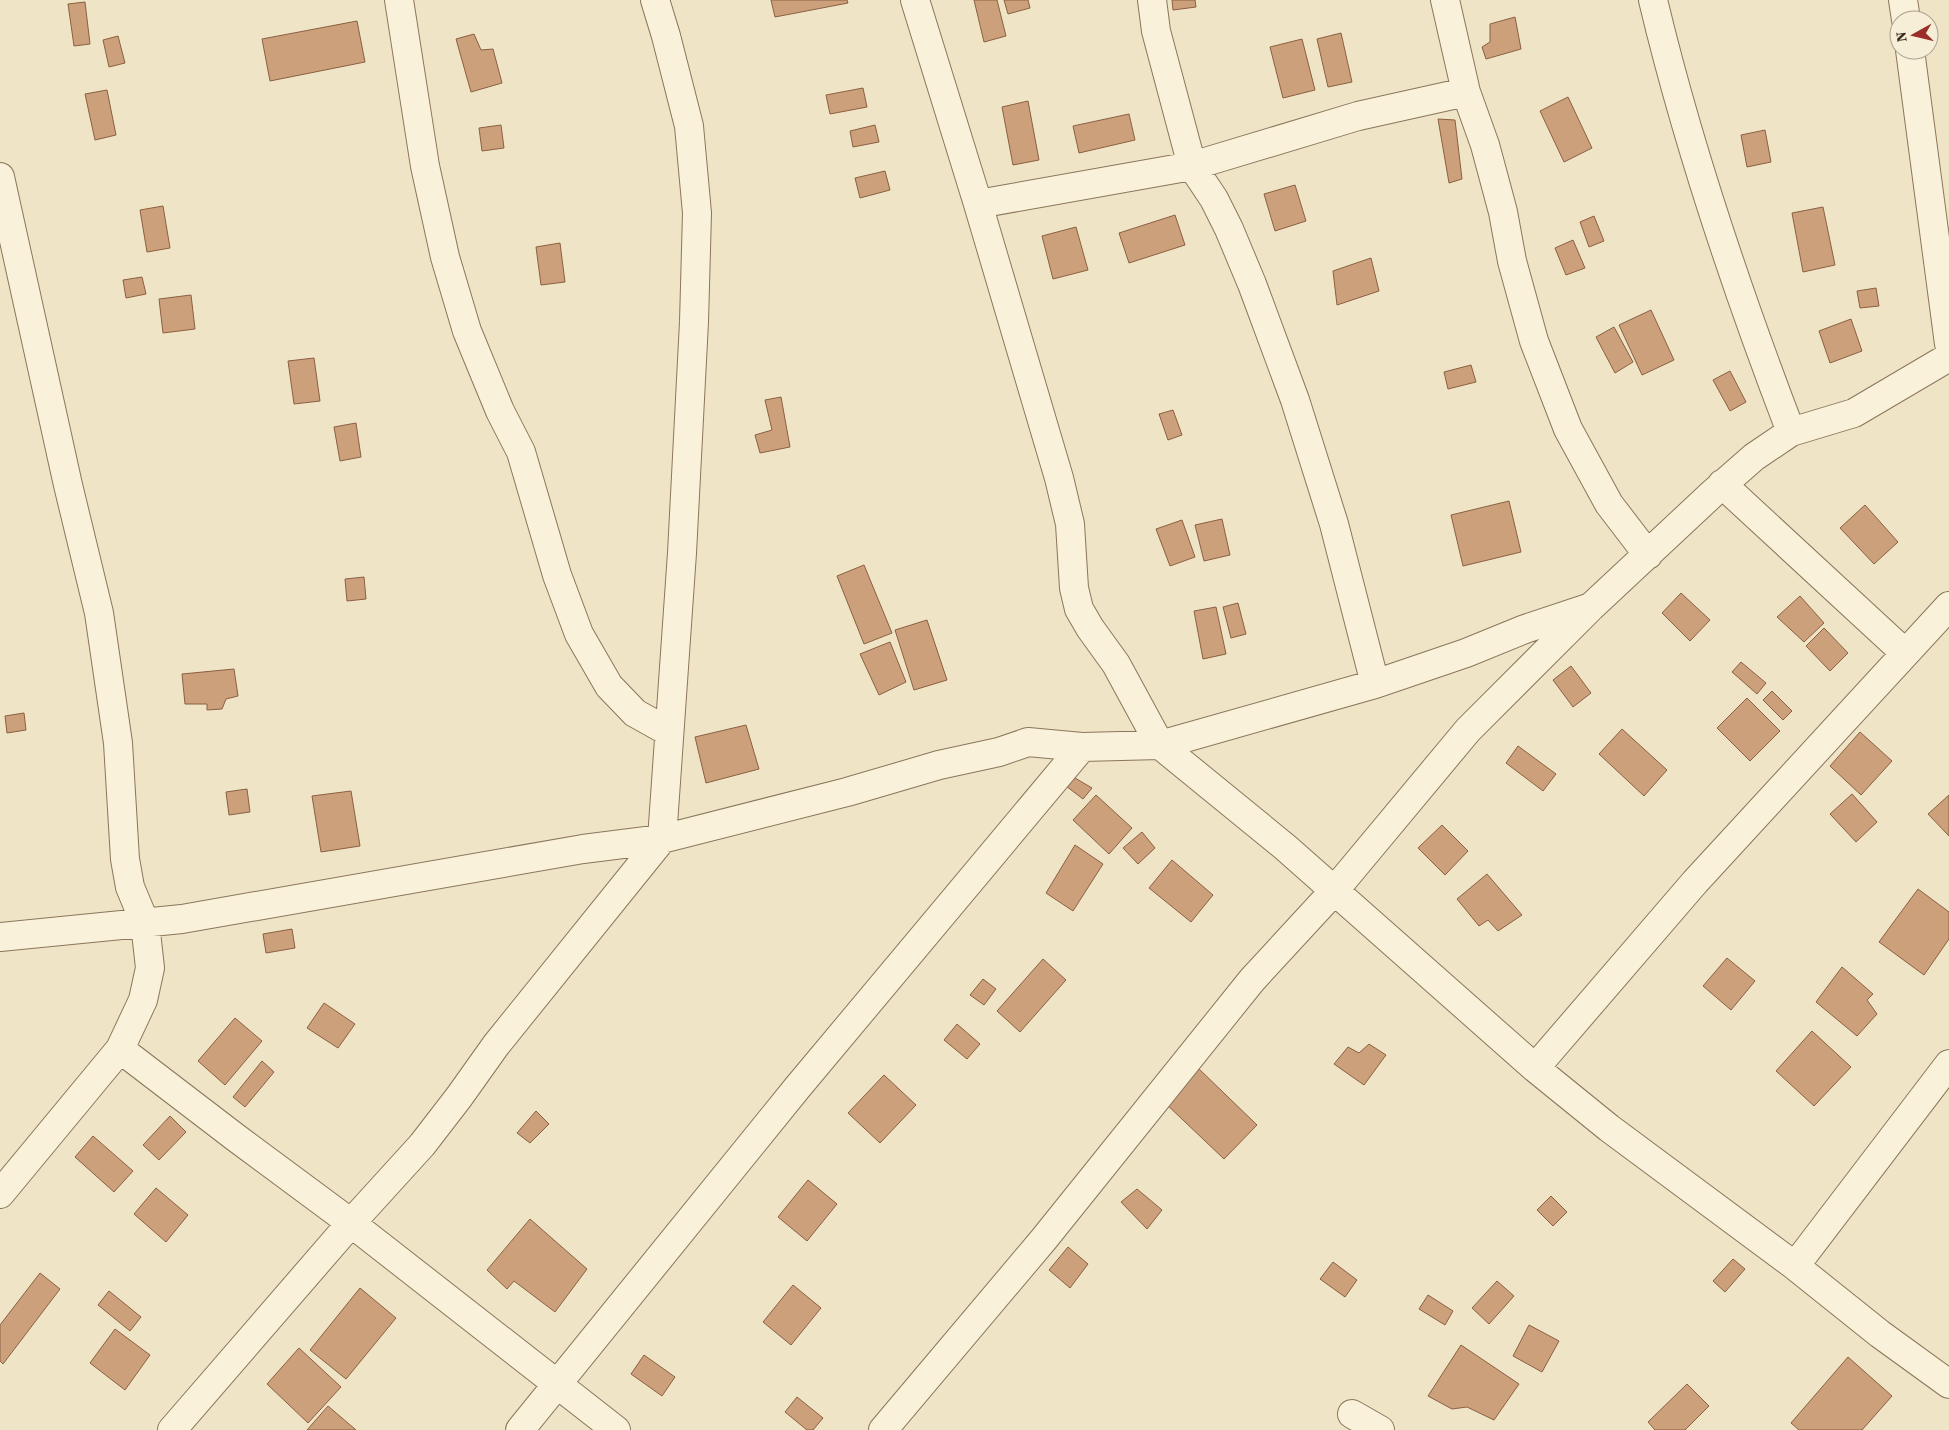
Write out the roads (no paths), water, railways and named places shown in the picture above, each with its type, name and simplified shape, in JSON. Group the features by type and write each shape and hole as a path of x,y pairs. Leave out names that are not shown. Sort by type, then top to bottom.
{"street":[{"path":"399,0 425,166 445,257 467,331 500,411 521,452 557,575 576,626 609,686 635,713 669,732"},
{"path":"172,1430 351,1223 422,1145 496,1045 662,839 682,553 694,322 696,213 689,126 666,36 654,0"},
{"path":"915,0 978,204 1066,505 1070,524 1074,588 1079,609 1116,664 1160,745 1285,847 1535,1068 1608,1128 1795,1266 1880,1334 1949,1384"},
{"path":"1152,0 1156,31 1192,166 1214,199 1229,229 1252,284 1295,400 1334,524 1375,684"},
{"path":"1445,0 1466,92 1488,153 1504,212 1512,261 1534,341 1568,429 1609,504 1648,555"},
{"path":"1653,0 1693,150 1764,363 1791,432"},
{"path":"1911,60 1949,344"},
{"path":"978,204 1192,166 1358,116 1466,92"},
{"path":"0,177 68,485 99,613 118,743 125,859 130,887 144,923 150,968 143,1000 120,1049 0,1194"},
{"path":"883,1430 1044,1239 1252,980 1334,891 1468,730 1591,607 1722,484 1754,457 1791,432 1854,414 1949,357"},
{"path":"1722,484 1905,653"},
{"path":"1535,1068 1695,882 1949,606"},
{"path":"0,937 182,919 582,849 662,839 791,807 939,765 999,752 1028,742 1082,747 1160,745 1375,684 1591,607"},
{"path":"520,1430 797,1088 1082,747"},
{"path":"120,1049 351,1223 616,1430"},
{"path":"1795,1266 1949,1064"},
{"path":"1352,1414 1380,1430"}]}
